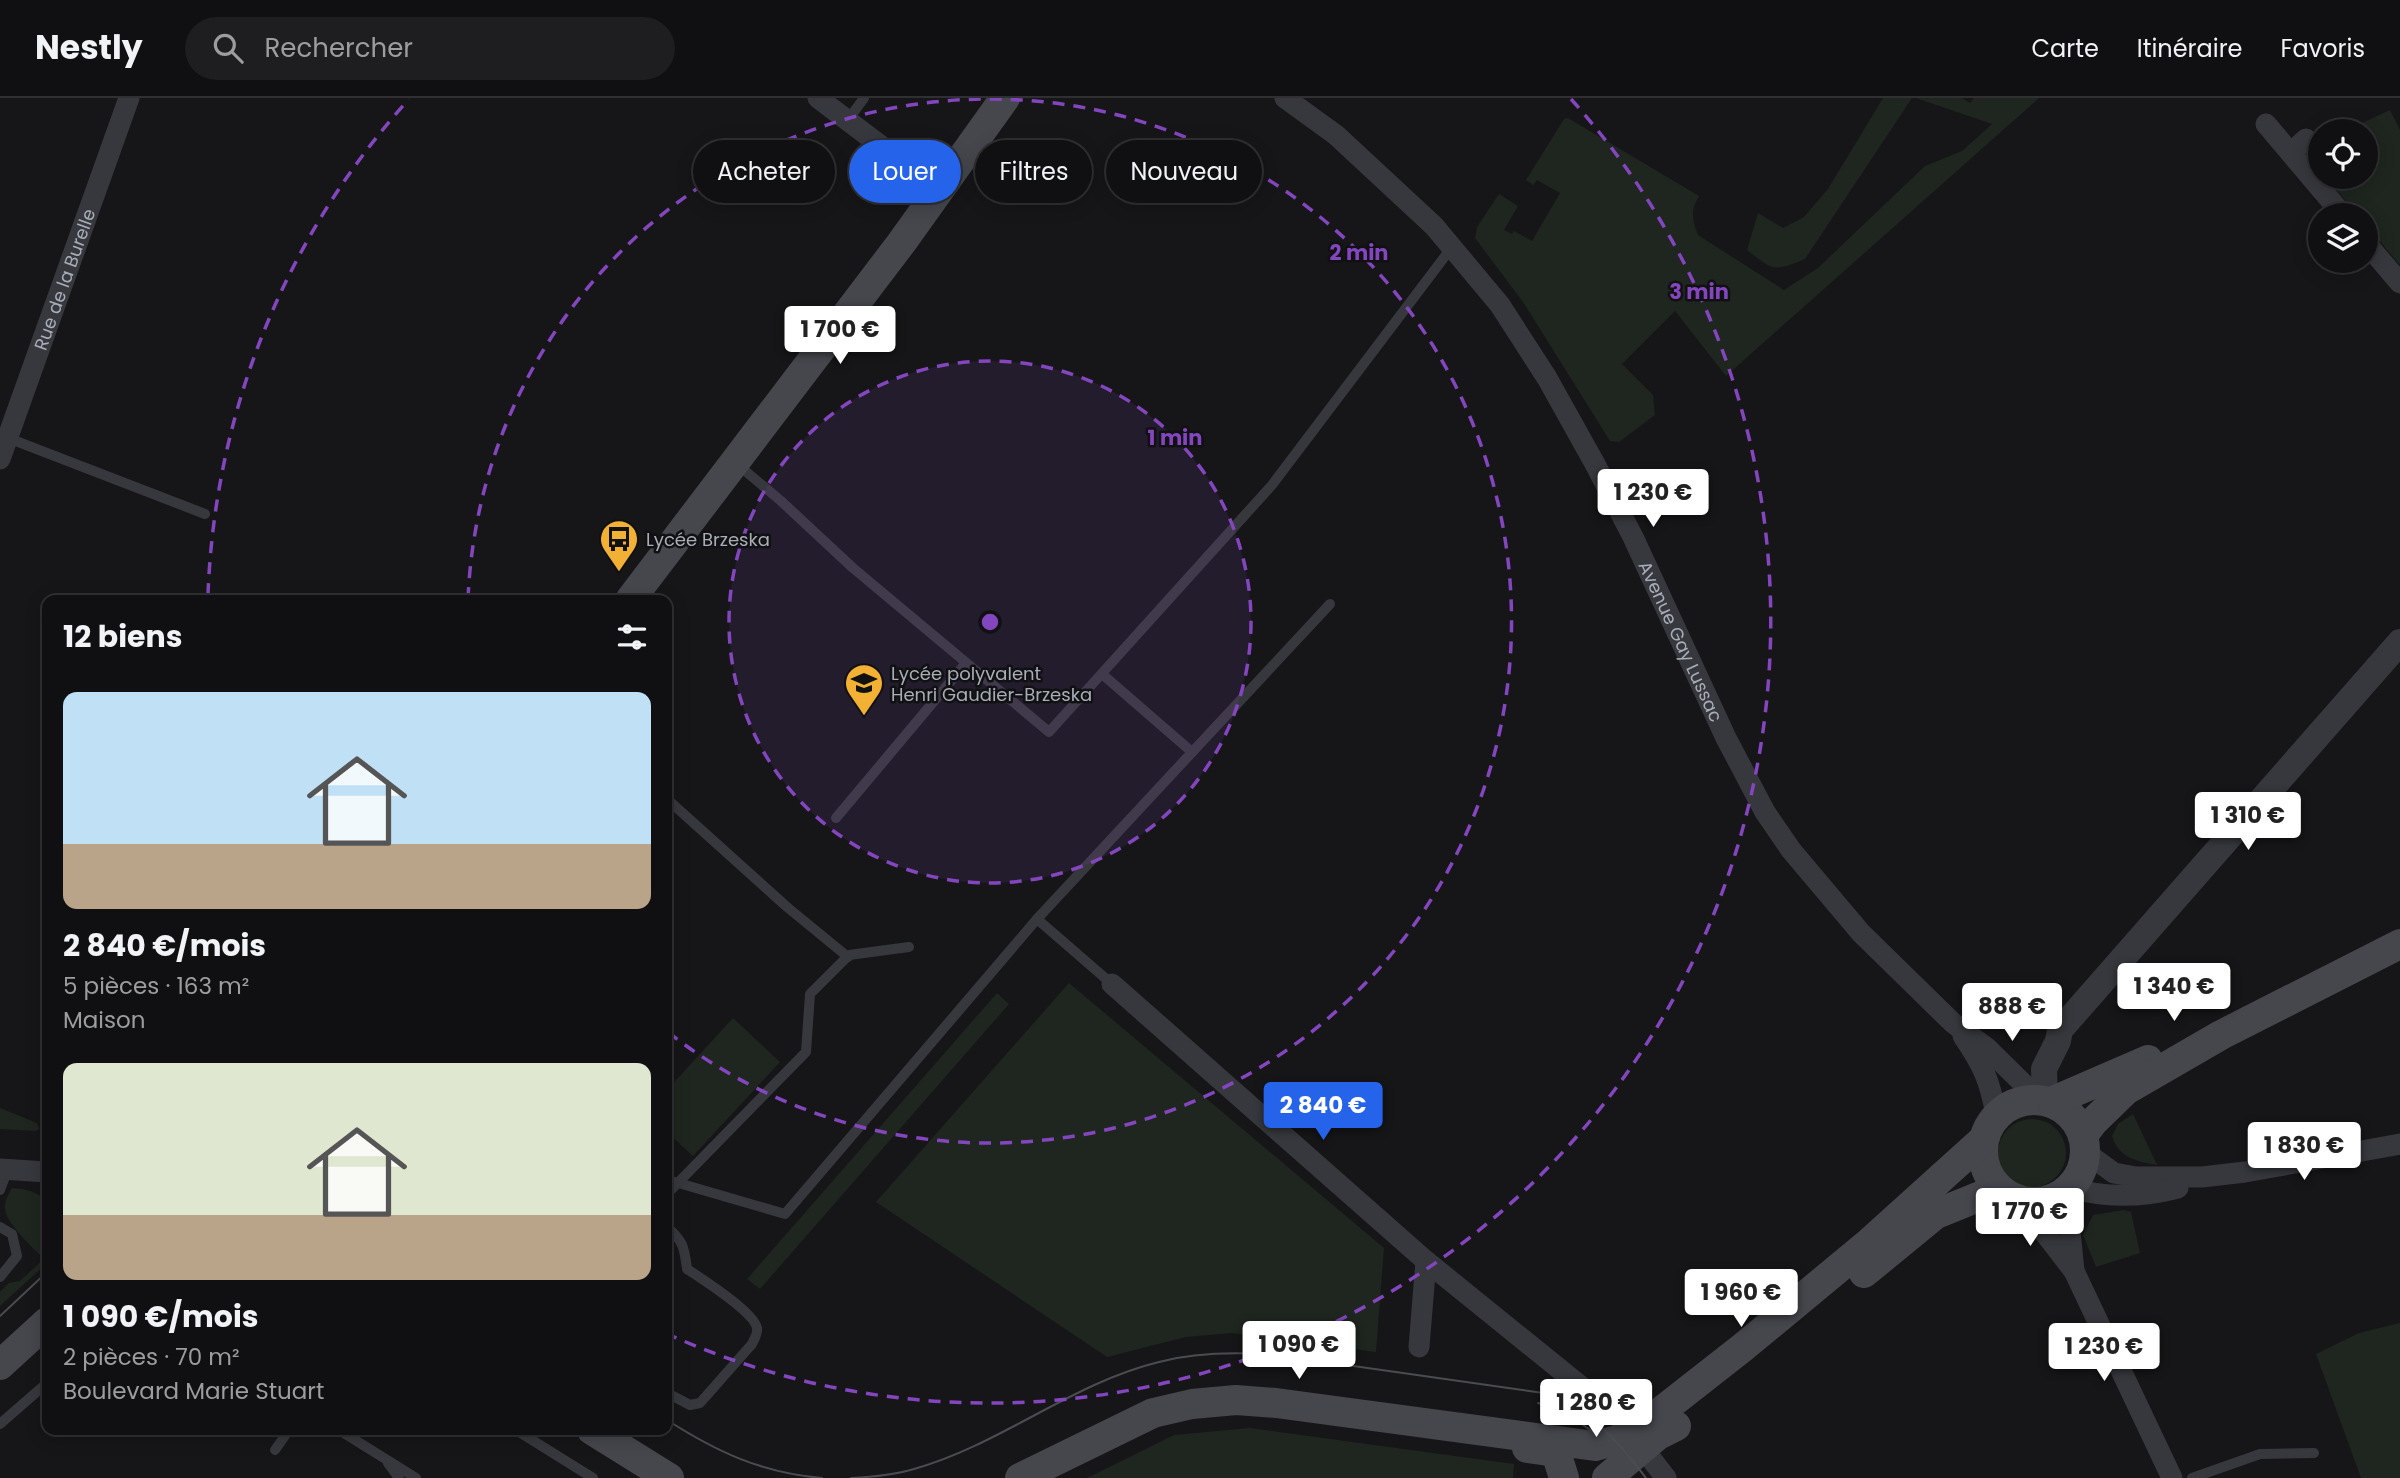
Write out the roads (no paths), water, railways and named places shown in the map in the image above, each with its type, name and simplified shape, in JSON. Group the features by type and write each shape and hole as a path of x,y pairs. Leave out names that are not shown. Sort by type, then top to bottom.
{"main road":[{"path":"961,159 1005,98"},
{"path":"633,595 929,203"},
{"path":"1045,1478 1151,1427 1185,1417 1239,1412 1560,1465 1620,1450 1672,1428 1936,1214 2009,1195 2036,1202 2052,1199 2068,1190 2084,1165 2084,1144 2093,1122 2126,1090 2221,1035 2400,944"},
{"path":"1620,1450 1660,1413 1870,1242 2017,1103 2045,1101 2171,1051 2221,1035"},
{"path":"2045,1101 2071,1115 2084,1144"},
{"path":"1990,1128 1982,1157 1987,1174 2009,1195"},
{"path":"0,1365 42,1325"},
{"path":"1020,1478 1153,1413 1192,1404 1236,1400 1276,1403 1620,1450"},
{"path":"578,1435 647,1478"},
{"path":"600,1435 669,1478"}],"street":[{"name":"Rue de la Burelle","path":"3,447 129,98"},
{"path":"818,98 874,140"},
{"name":"Avenue Gay Lussac","path":"1285,98 1336,135 1434,226 1500,304 1547,378 1589,453 1633,537 1726,738 1765,812 1791,850 1861,933 1953,1023 1987,1048 2045,1101"},
{"path":"2266,124 2298,146 2335,203"},
{"path":"2378,257 2400,283"},
{"path":"2045,1101 2043,1069 2058,1041 2060,1030 2400,642"},
{"path":"1112,984 1426,1261 1599,1401 1616,1405 1620,1450 1666,1478"},
{"name":"Avenue Gay Lussac","path":"1953,1023 1977,1056 1990,1082 1990,1128"},
{"path":"2084,1144 2114,1173 2136,1177 2202,1177 2245,1172 2400,1144"},
{"path":"4,1169 42,1172"},
{"path":"2074,1270 2068,1190 2118,1196 2175,1189 2202,1177"},
{"path":"2009,1195 2074,1270 2172,1478"},
{"path":"1419,1347 1426,1261"}],"lane":[{"path":"848,120 864,98"},
{"path":"735,462 782,501 853,568 1049,732 1272,485 1452,247"},
{"path":"3,447 205,514"},
{"path":"676,1182 785,1214 1037,919 1330,604"},
{"path":"836,818 966,663"},
{"path":"1102,674 1192,752"},
{"path":"672,804 787,907 848,957"},
{"path":"1037,919 1112,984"},
{"path":"672,1187 806,1052 810,994 849,955 909,947"},
{"path":"0,1190 4,1169"},
{"path":"0,1227 12,1234 17,1256 0,1277"},
{"path":"672,1232 681,1240 687,1269 729,1298 754,1322 757,1333 752,1344 700,1403 690,1405 672,1396"},
{"path":"0,1424 42,1388"},
{"path":"275,1450 286,1435"},
{"path":"347,1435 416,1478"},
{"path":"524,1435 593,1478"},
{"path":"2192,1478 2260,1454 2314,1453"},
{"path":"384,1458 400,1478"}],"tram line":[{"path":"0,1316 42,1277"},
{"path":"851,1478 899,1473 946,1458 1096,1384 1127,1372 1173,1359 1232,1353 1276,1355 1543,1393 1589,1417 1613,1438 1646,1478"},
{"path":"1538,1403 1566,1413 1596,1434"},
{"path":"672,1423 722,1451 760,1466 822,1478"}],"place":[{"name":"Lycée Brzeska","path":"619,573"},
{"name":"Lycée polyvalent Henri Gaudier-Brzeska","path":"864,717"}]}
